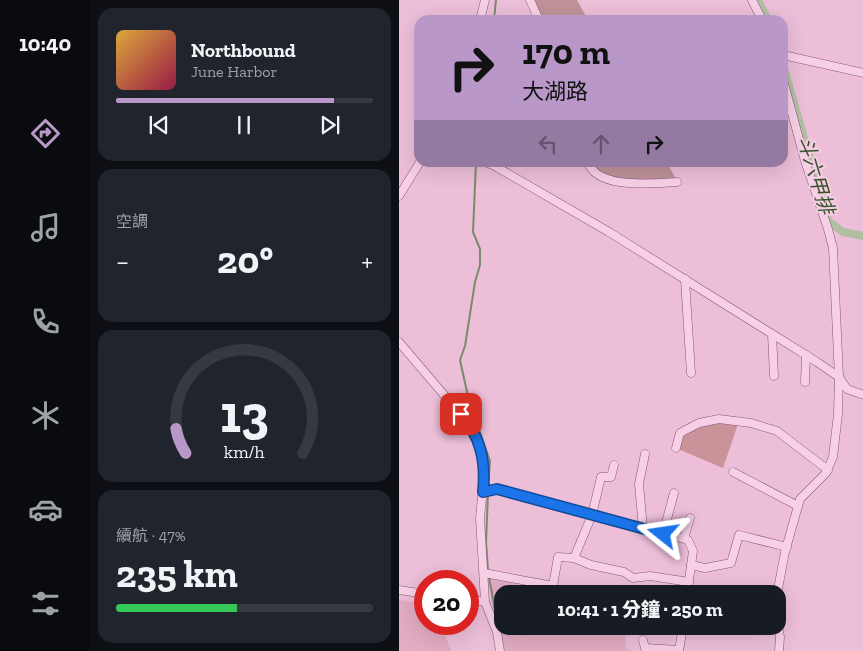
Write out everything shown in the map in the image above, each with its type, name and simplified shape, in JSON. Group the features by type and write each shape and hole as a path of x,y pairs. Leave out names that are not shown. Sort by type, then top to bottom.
{"street":[{"path":"481,15 485,0"},
{"path":"530,0 537,15"},
{"path":"751,0 759,15"},
{"path":"788,56 863,73"},
{"path":"779,585 800,499 828,470 833,457 838,414 839,377 833,248 805,161 788,98"},
{"path":"399,196 417,167"},
{"path":"495,167 609,232 806,355 839,377 847,389 863,394"},
{"path":"590,167 598,175 617,182 633,184 677,182"},
{"path":"685,279 691,373"},
{"path":"772,334 775,376"},
{"path":"399,342 469,423 483,453 483,492 480,518 485,602 497,632 501,651"},
{"path":"805,382 806,355"},
{"path":"676,448 680,433 699,423 719,419 751,423 777,432 828,470"},
{"path":"643,529 639,484 645,454"},
{"path":"574,558 592,516 601,477 611,477 614,465"},
{"path":"733,472 798,506"},
{"path":"483,492 497,489 592,516 689,540 693,550 688,585"},
{"path":"663,534 674,493"},
{"path":"684,538 690,518"},
{"path":"691,566 705,568 731,563 739,535 787,547"},
{"path":"483,573 553,586 558,557 574,558 591,565 624,572 633,578 650,576 689,582"},
{"path":"399,590 414,592"},
{"path":"479,601 485,602"},
{"path":"643,640 645,648 679,650 682,635"},
{"path":"779,651 780,635"}],"shaded area":[{"path":"533,0 577,0 585,15 539,15"},
{"path":"594,167 669,167 676,179 639,182 605,177"},
{"path":"722,422 738,424 723,468 678,449 683,435 702,426"},
{"path":"487,578 521,585 494,585 494,610"},
{"path":"399,600 414,602 414,635 445,635 451,651 399,651"},
{"path":"499,635 625,635 626,648 632,651 503,651"}],"waterway":[{"path":"494,15 496,0"},
{"name":"斗六甲排","path":"758,0 766,15"},
{"name":"斗六甲排","path":"788,82 828,221 843,232 864,236"},
{"path":"476,167 473,232 480,249 480,265 475,282 465,346 460,360 469,401 490,461 488,488"},
{"path":"488,493 486,542 488,570"},
{"path":"489,577 494,605"}],"route":[{"path":"461,414 469,423 483,453 483,492 497,489 663,534"}]}
